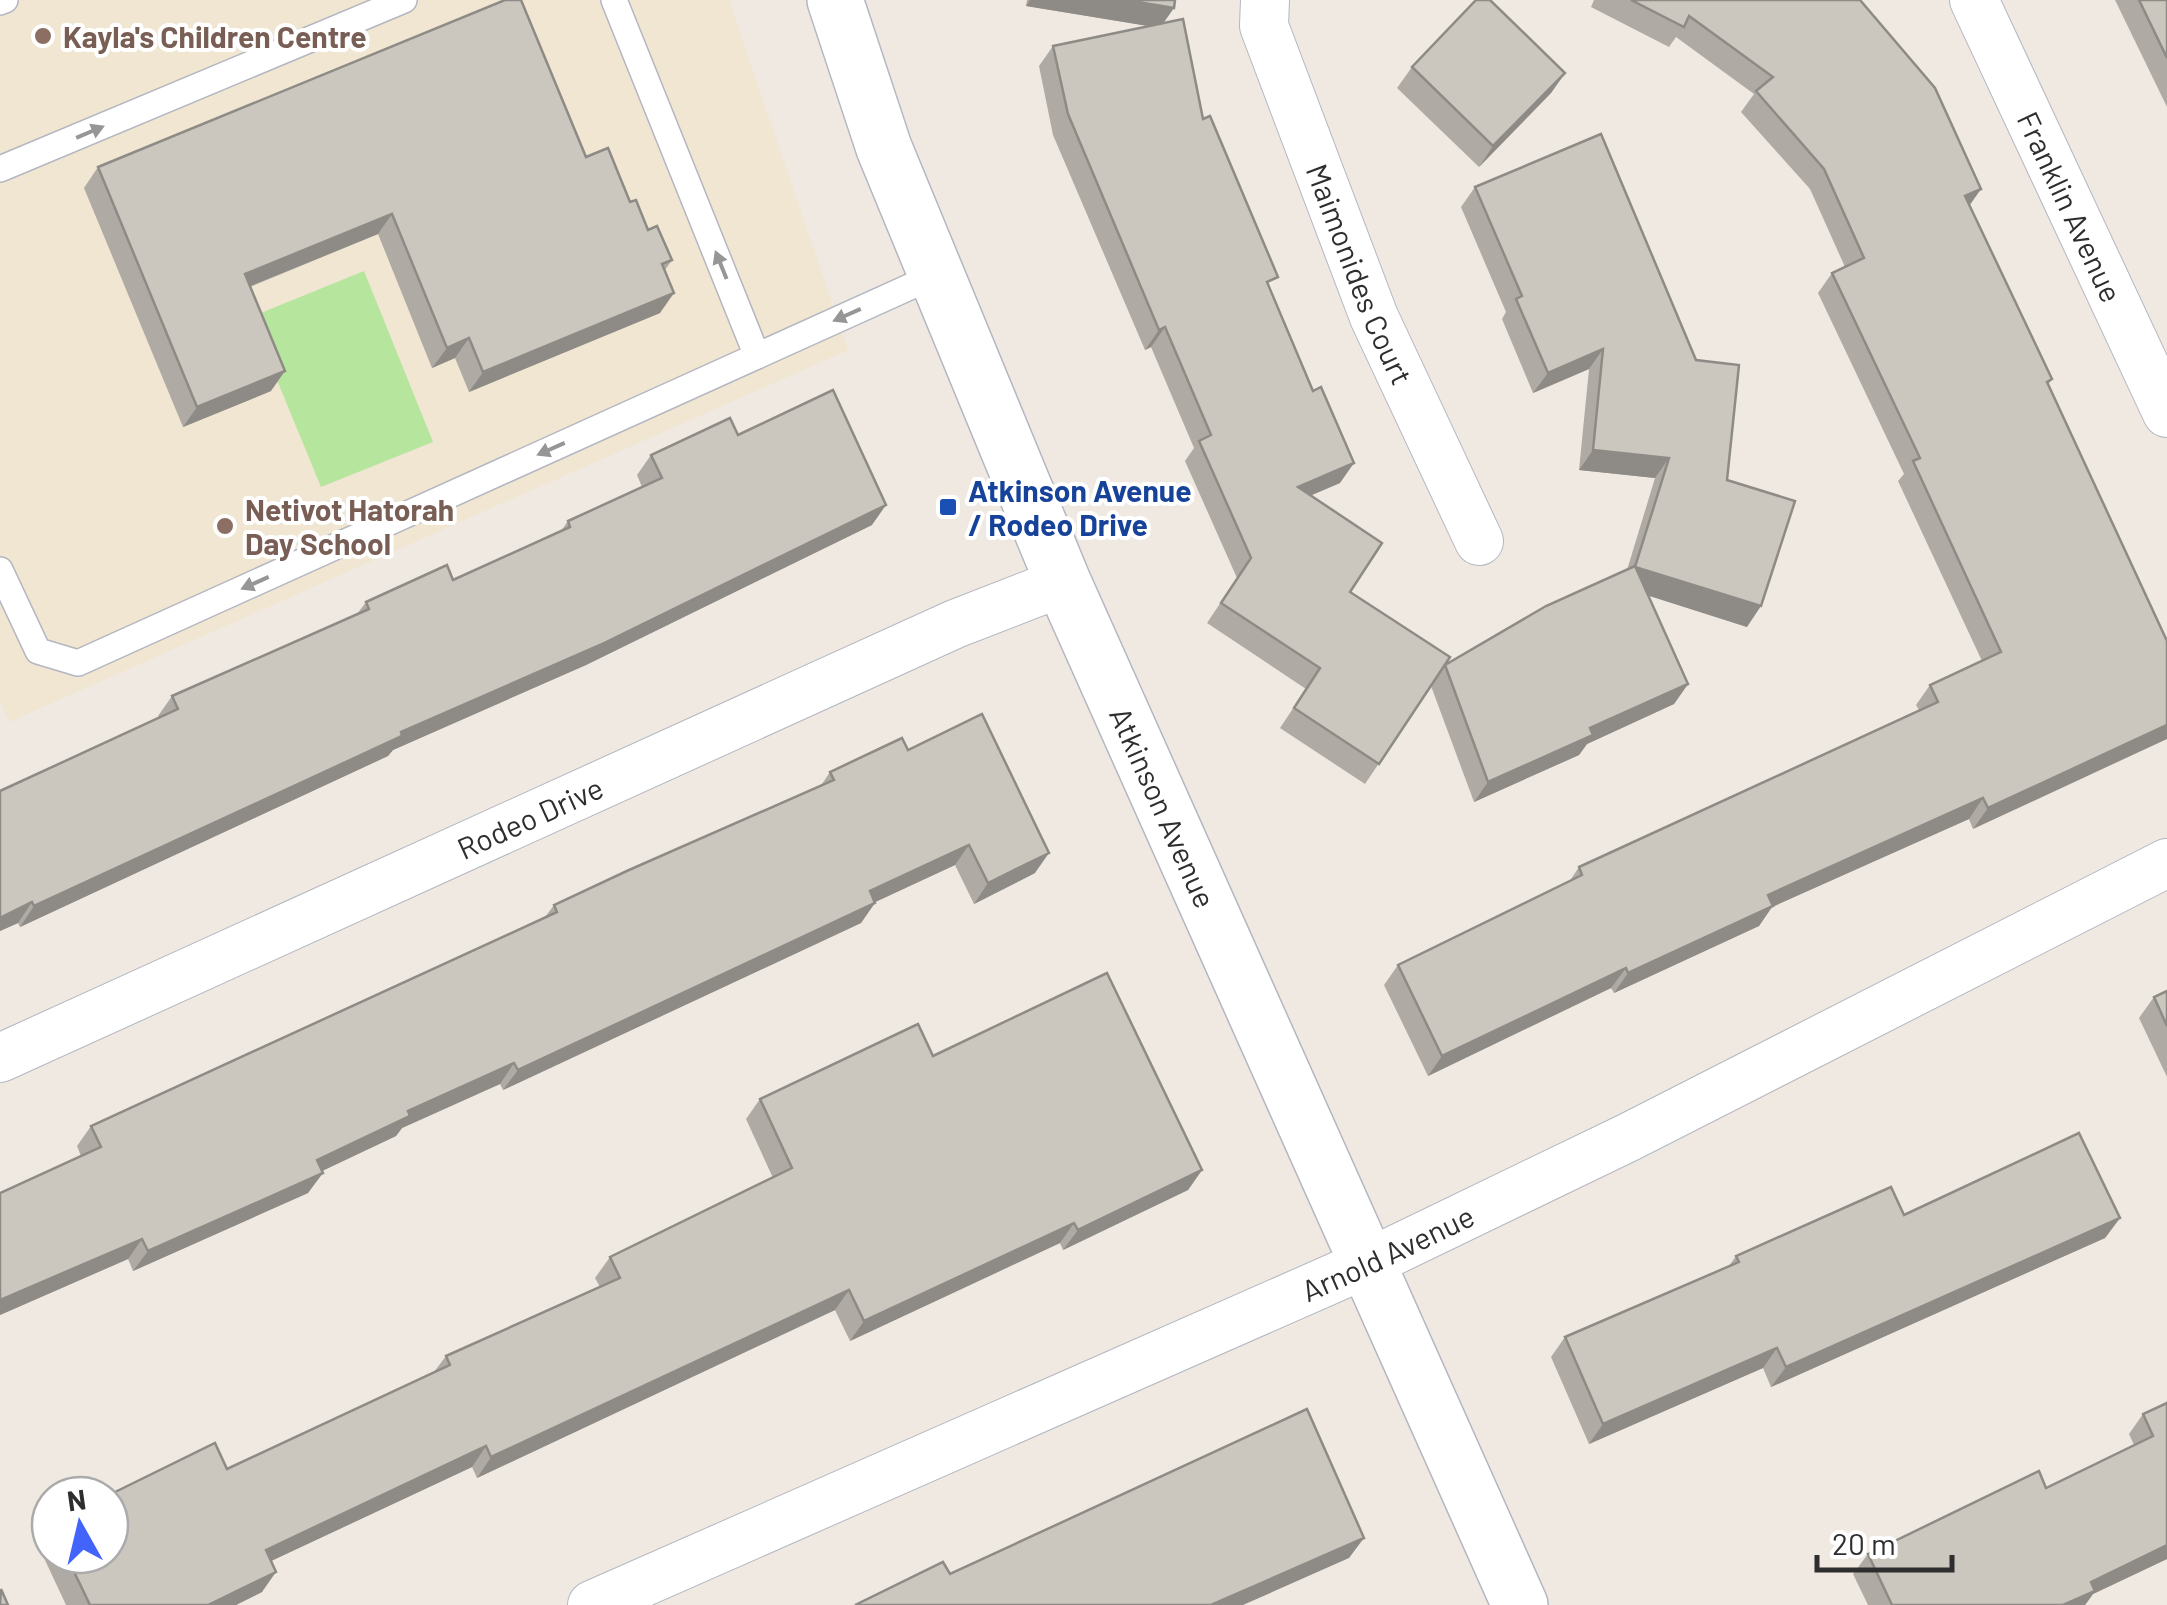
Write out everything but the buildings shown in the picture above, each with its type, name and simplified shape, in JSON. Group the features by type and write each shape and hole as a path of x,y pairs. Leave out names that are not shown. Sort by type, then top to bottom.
{"street":[{"name":"Atkinson Avenue","path":"835,0 865,97 1064,582 1520,1605"},
{"name":"Maimonides Court","path":"1265,0 1264,26 1374,317 1479,541"},
{"name":"Franklin Avenue","path":"1974,0 2167,413"},
{"name":"Rodeo Drive","path":"0,1058 936,632 1064,582"},
{"name":"Arnold Avenue","path":"592,1605 1368,1262 1628,1137 2167,863"}],"lane":[{"path":"0,169 404,0"},
{"path":"614,0 757,356"},
{"path":"0,570 38,652 78,663 936,275"}],"shaded area":[{"name":"Netivot Hatorah Day School","path":"0,0 729,0 848,350 9,722 0,702"}],"green space":[{"path":"364,271 433,442 321,487 251,317"}],"place":[{"name":"Kayla's Children Centre","path":"43,36"},
{"name":"Atkinson Avenue / Rodeo Drive","path":"948,507"},
{"name":"Netivot Hatorah Day School","path":"225,526"}]}
